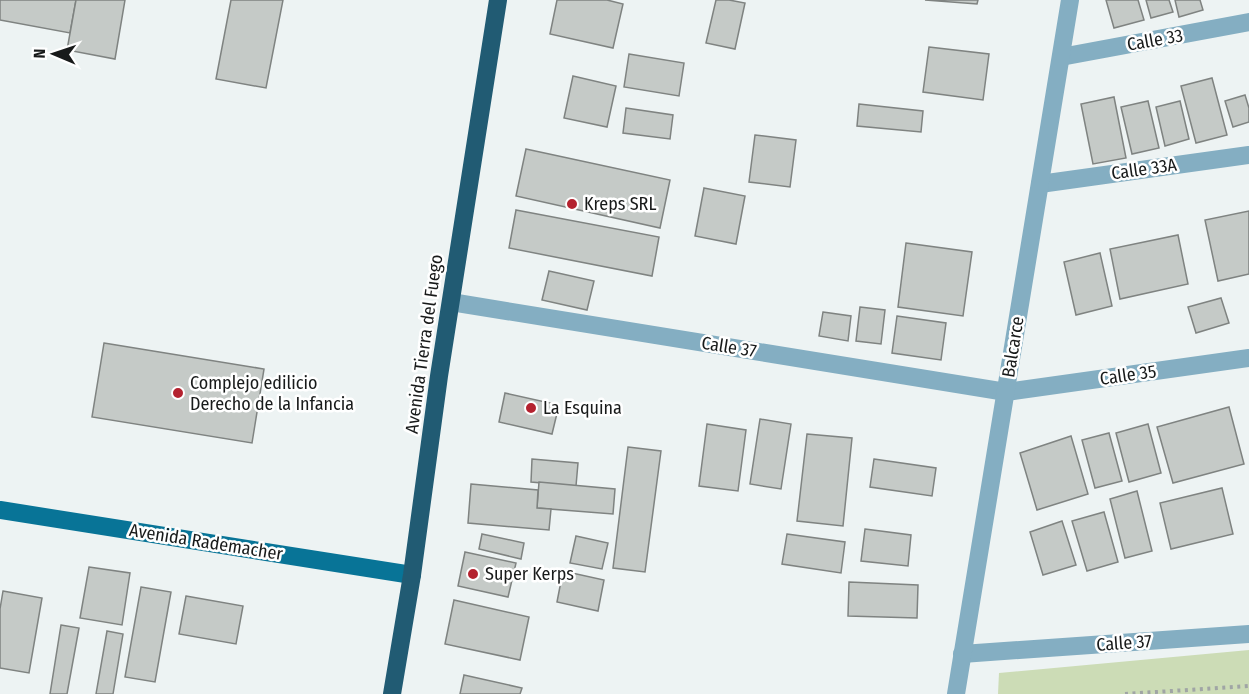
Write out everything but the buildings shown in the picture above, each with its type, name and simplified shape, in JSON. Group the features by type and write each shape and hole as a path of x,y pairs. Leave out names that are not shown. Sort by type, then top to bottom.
{"highway":[{"name":"Avenida Tierra del Fuego","path":"393,694 498,0"}],"main road":[{"name":"Avenida Rademacher","path":"0,510 412,576"}],"street":[{"name":"Balcarce","path":"956,694 1070,0"},
{"name":"Calle 33","path":"1061,57 1249,22"},
{"name":"Calle 33A","path":"1040,184 1249,155"},
{"name":"Calle 37","path":"451,302 1006,392"},
{"name":"Calle 35","path":"1006,392 1249,358"},
{"name":"Calle 37","path":"962,654 1249,633"}],"path":[{"path":"1125,694 1249,686"}],"green space":[{"path":"1249,650 1249,694 998,694 999,673"}],"place":[{"name":"Kreps SRL","path":"572,204"},
{"name":"Complejo edilicio Derecho de la Infancia","path":"178,393"},
{"name":"La Esquina","path":"531,408"},
{"name":"Super Kerps","path":"473,574"}]}
